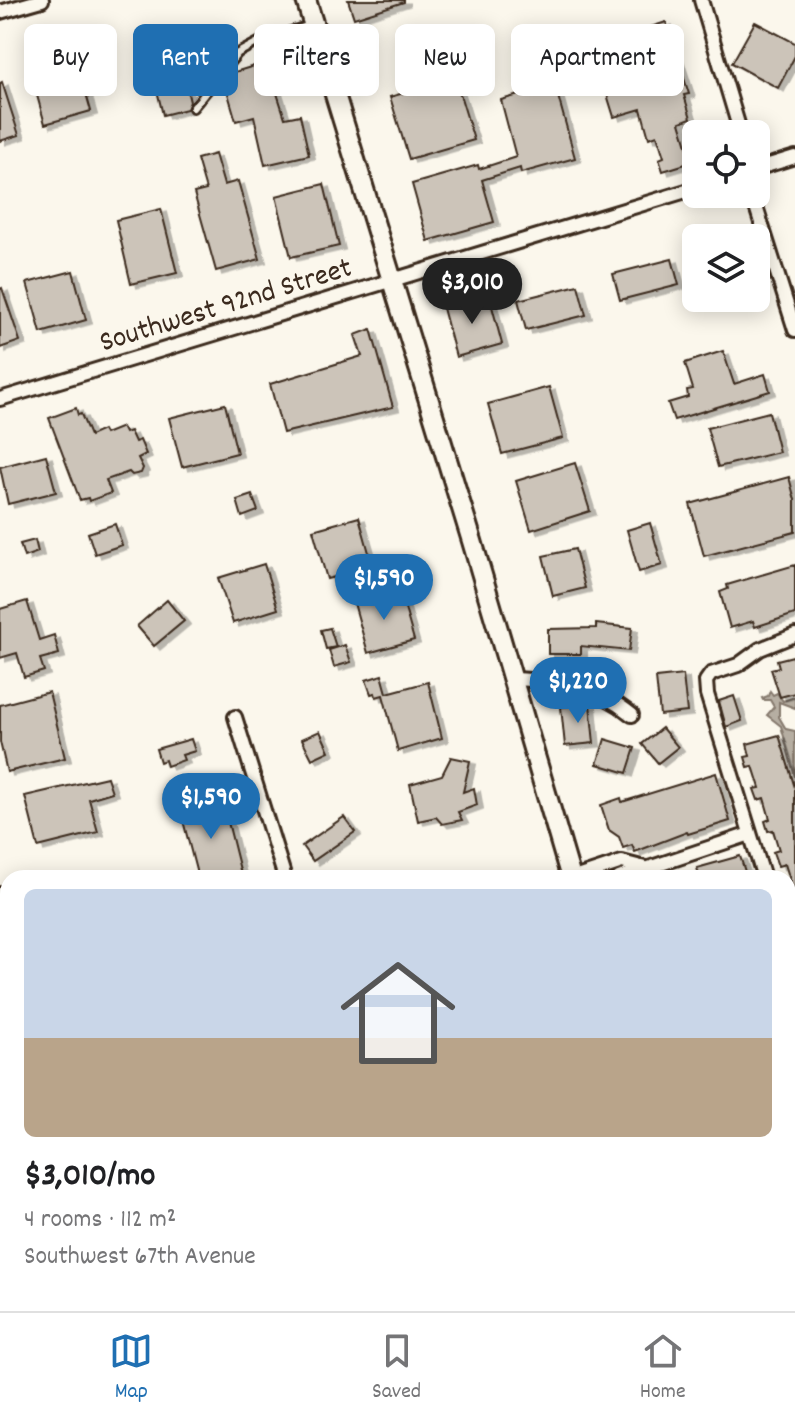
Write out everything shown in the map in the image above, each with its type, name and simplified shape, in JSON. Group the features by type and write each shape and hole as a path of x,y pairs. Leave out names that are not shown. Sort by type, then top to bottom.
{"main road":[{"path":"306,0 314,24"},
{"path":"336,96 570,870"}],"street":[{"path":"0,12 42,0"},
{"path":"701,0 737,120"},
{"path":"770,165 795,157"},
{"name":"Southwest 92nd Street","path":"0,399 682,192"},
{"path":"756,208 795,330"},
{"path":"761,870 707,694 706,681 711,674 738,665 760,649 795,635"},
{"path":"513,679 542,681 597,692 611,698 632,715"},
{"path":"235,717 283,870"},
{"path":"640,870 750,834"},
{"path":"597,870 622,862 645,868"}],"lane":[{"path":"193,108 238,53 254,44"}],"shaded area":[{"path":"770,691 773,695 777,693 783,701 795,697 795,708 779,702 779,717 786,729 795,731 795,777 781,726 767,715 774,707 770,700 762,698 768,696"}],"building":[{"path":"348,0 404,0 404,2 354,18"},
{"path":"755,22 795,43 795,56 778,88 732,63"},
{"path":"254,66 254,96 278,96 285,118 300,115 309,155 265,165 254,116 236,121 229,96 238,96 238,71"},
{"path":"684,78 689,94 684,95"},
{"path":"0,83 19,135 0,141"},
{"path":"684,95 691,118 680,122 682,165 663,171 659,159 664,157 657,135 649,138 641,109 614,117 607,96"},
{"path":"37,96 87,96 91,111 45,124"},
{"path":"158,96 189,96 187,109 163,115"},
{"path":"461,96 474,140 409,159 390,97"},
{"path":"515,96 558,96 575,158 521,173 520,168 482,180 494,222 428,241 412,184 516,157 501,100"},
{"path":"215,154 224,185 238,181 260,259 216,271 194,193 206,190 197,159"},
{"path":"324,184 339,246 291,257 276,196"},
{"path":"161,209 177,273 131,284 116,220"},
{"path":"672,259 679,285 620,300 613,274"},
{"path":"73,271 86,320 41,333 27,283"},
{"path":"578,285 586,315 526,330 518,300"},
{"path":"0,289 20,341 0,348"},
{"path":"489,295 502,344 456,357 443,308"},
{"path":"371,329 393,407 283,433 270,384 362,356 355,335"},
{"path":"723,351 734,384 765,374 770,391 674,420 668,403 688,397 687,390 693,389 685,363"},
{"path":"549,387 563,438 502,454 488,404"},
{"path":"225,404 237,453 182,467 169,418"},
{"path":"76,408 90,436 122,427 125,433 130,431 135,442 140,440 146,454 138,458 143,468 141,473 132,475 129,472 106,480 111,493 89,501 88,498 80,500 49,418"},
{"path":"769,412 779,452 718,467 707,428"},
{"path":"46,455 56,492 8,504 0,467"},
{"path":"575,463 590,511 531,530 516,481"},
{"path":"789,477 795,500 795,532 704,556 690,504"},
{"path":"252,495 258,511 242,517 237,500"},
{"path":"359,517 373,567 327,579 313,530"},
{"path":"650,523 662,565 639,572 627,530"},
{"path":"115,524 122,545 95,554 88,533"},
{"path":"35,540 38,552 24,557 20,544"},
{"path":"575,549 585,588 553,596 543,556"},
{"path":"264,564 278,609 233,623 218,578"},
{"path":"795,565 795,614 755,627 753,621 730,628 720,592 728,589 727,585"},
{"path":"400,591 414,640 368,653 354,603"},
{"path":"167,600 184,621 154,646 137,626"},
{"path":"27,601 39,640 54,635 59,654 40,659 44,671 24,677 17,653 0,658 0,609"},
{"path":"596,624 632,628 629,651 581,646 581,654 548,654 548,629 596,628"},
{"path":"330,628 336,647 326,649 321,630"},
{"path":"345,645 351,662 334,667 329,650"},
{"path":"793,656 795,693 780,697 771,669 779,667 777,660"},
{"path":"382,675 387,693 428,682 442,738 398,751 383,695 376,697 375,693 371,694 366,680"},
{"path":"683,675 687,712 660,715 656,678"},
{"path":"49,692 65,758 7,772 0,742 0,705"},
{"path":"734,696 742,721 726,727 719,701"},
{"path":"590,704 594,743 565,746 561,707"},
{"path":"662,728 678,747 658,763 642,744"},
{"path":"320,731 329,751 312,759 302,739"},
{"path":"779,735 795,788 795,870 787,870 785,864 778,866 773,852 779,850 773,830 768,831 765,821 770,819 764,798 758,800 754,789 760,788 753,766 748,767 745,757 750,756 747,744"},
{"path":"191,739 195,751 182,755 184,760 167,766 165,760 160,762 156,749"},
{"path":"605,739 635,748 627,773 597,764"},
{"path":"451,757 470,761 463,792 474,788 477,805 458,812 462,820 442,824 436,817 418,821 410,784 442,775"},
{"path":"716,773 730,821 687,832 635,852 632,845 623,848 619,837 609,830 601,805 621,798 622,802"},
{"path":"107,777 112,792 89,799 98,832 38,847 25,796"},
{"path":"222,798 240,870 196,870 180,809"},
{"path":"344,817 355,832 313,861 302,846"},
{"path":"740,856 744,870 698,870"}]}
